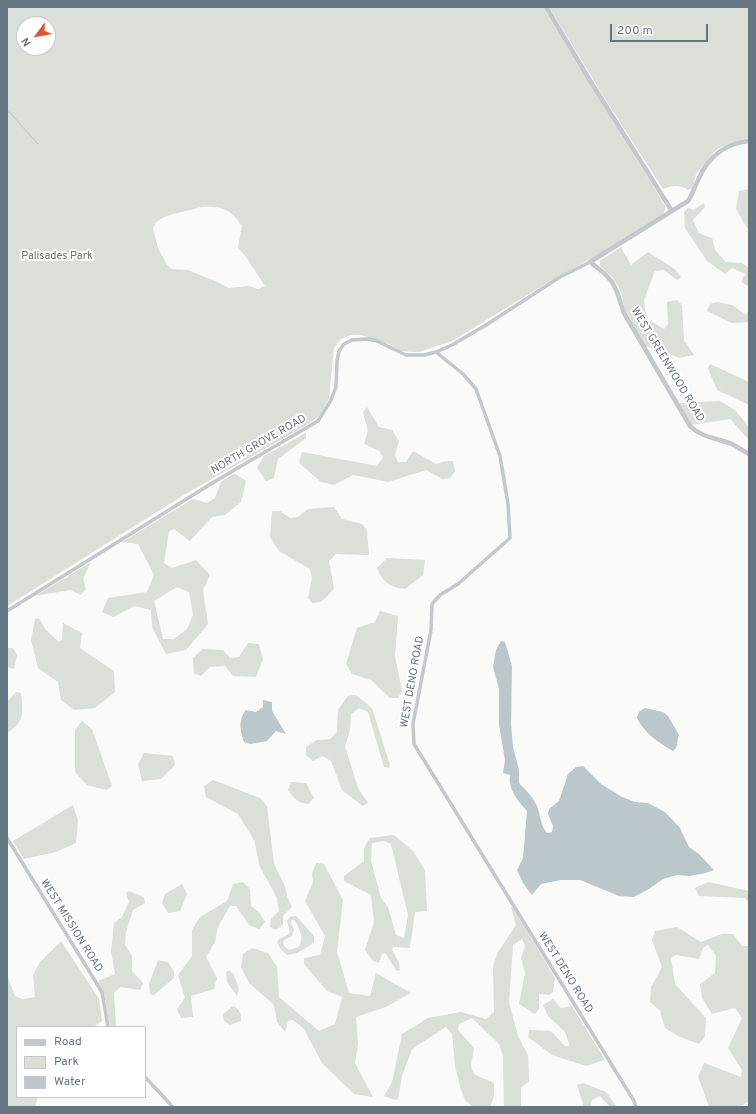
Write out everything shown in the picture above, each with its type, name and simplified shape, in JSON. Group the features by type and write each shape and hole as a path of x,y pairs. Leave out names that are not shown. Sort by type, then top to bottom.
{"street":[{"path":"546,7 672,211"},
{"path":"590,262 688,201 695,191 699,178 705,167 714,156 725,148 738,142 749,142"},
{"name":"NORTH GROVE ROAD","path":"7,611 214,482 318,421 331,400 336,387 337,361 339,351 344,344 360,338 377,341 406,355 424,355 436,352 452,345 559,278 590,262"},
{"name":"WEST GREENWOOD ROAD","path":"590,262 604,273 612,282 627,319 690,426 696,432 704,436 733,445 749,454"},
{"name":"WEST DENO ROAD","path":"436,352 463,374 476,389 500,456 508,504 510,538 458,584 440,595 432,604 431,630 413,724 414,744 634,1101 636,1107"},
{"name":"WEST MISSION ROAD","path":"7,838 102,992 108,1026"},
{"path":"146,1078 173,1107"}],"green space":[{"name":"Palisades Park","path":"7,7 543,7 666,207 663,214 612,247 550,281 452,341 419,352 412,352 400,351 391,345 361,335 351,335 341,339 334,348 329,398 319,416 305,426 187,493 7,606","holes":["201,207 215,207 229,212 242,226 238,248 246,257 265,286 258,289 249,286 229,288 188,270 172,269 167,265 158,248 153,229 155,223 170,215"]},
{"path":"549,7 749,7 749,138 719,148 712,154 696,174 693,188 688,190 676,186 663,189"},
{"path":"749,189 749,228 747,228 736,209 739,191"},
{"path":"704,203 705,207 693,220 699,233 712,238 715,250 726,262 742,263 749,268 749,287 741,282 745,274 732,268 725,274 707,261 685,228 684,212 688,208 693,210"},
{"path":"621,247 631,265 648,252 676,270 681,277 677,280 664,270 655,271 644,300 646,318 664,329 668,324 667,302 677,300 682,305 684,340 694,355 679,358 664,351 645,346 625,309 621,292 613,278 600,266 600,261"},
{"path":"717,302 732,305 746,315 749,311 749,322 732,323 707,311 710,304"},
{"path":"710,364 749,382 749,405 717,390 708,368"},
{"path":"720,401 735,410 749,427 749,440 730,419 691,425 679,403"},
{"path":"367,407 379,427 392,430 399,441 395,455 398,462 406,462 413,451 436,464 446,461 453,461 455,471 450,478 442,479 426,470 388,482 353,475 334,485 321,482 299,463 302,452 377,466 383,457 379,451 364,444 368,431 363,412"},
{"path":"306,433 306,438 278,459 274,478 266,481 257,468 264,456"},
{"path":"234,473 246,481 241,502 225,515 212,517 190,541 174,529 169,531 164,563 172,568 196,560 210,575 203,590 208,624 186,650 166,654 152,627 151,610 135,606 113,617 102,612 108,598 147,592 154,575 138,544 122,542 193,499 207,503 215,498 221,482","holes":["177,587 189,592 193,615 187,629 174,639 163,639 154,601"]},
{"path":"334,507 342,519 362,524 367,530 369,555 336,554 329,561 334,589 321,602 312,603 308,598 312,578 310,569 279,551 270,537 272,511 280,511 290,518 298,517 308,509"},
{"path":"387,558 425,560 423,575 405,589 395,587 385,581 377,568"},
{"path":"91,562 83,579 86,589 81,595 70,590 35,596"},
{"path":"380,611 398,616 395,656 402,691 398,698 390,698 371,680 352,674 346,664 357,628 375,622"},
{"path":"39,618 46,630 59,642 62,640 63,623 82,633 80,648 114,671 115,692 95,708 74,710 61,700 58,682 38,668 31,640 35,619"},
{"path":"248,643 259,644 263,659 256,677 233,676 225,666 210,667 201,676 194,673 193,658 202,649 223,650 230,658 239,657"},
{"path":"7,648 13,648 17,655 14,669 7,667"},
{"path":"16,692 21,693 22,716 17,725 7,733 7,702"},
{"path":"356,695 372,708 390,765 389,768 384,767 368,712 359,708 351,714 350,730 345,746 358,788 368,803 363,806 342,790 331,761 322,756 313,761 306,755 306,747 317,740 330,739 337,732 338,710 348,696"},
{"path":"82,721 92,729 112,786 107,790 87,785 75,772 75,730"},
{"path":"144,753 173,756 175,765 161,779 142,781 138,764"},
{"path":"213,780 260,798 267,806 274,864 285,886 287,896 292,907 283,916 283,925 276,930 270,927 271,919 279,911 277,898 260,867 254,840 238,814 206,797 204,786"},
{"path":"291,782 306,783 314,798 308,804 296,800 288,790"},
{"path":"73,805 78,821 76,843 56,852 24,859 13,841"},
{"path":"394,835 413,851 425,870 427,911 415,912 410,948 393,947 392,950 399,962 400,970 397,971 385,953 382,954 379,963 373,961 365,950 374,922 371,895 344,881 344,876 364,861 364,848 370,838","holes":["384,841 391,844 408,915 404,938 396,935 388,907 381,898 371,861 372,843"]},
{"path":"316,863 324,864 343,900 337,952 349,993 370,996 376,973 411,993 386,1007 356,1017 358,1044 355,1063 373,1097 354,1094 322,1063 304,1029 293,1020 288,1021 285,1032 277,1022 274,1005 249,983 241,967 243,954 252,948 268,953 277,967 279,997 319,1031 335,1024 342,997 327,991 304,964 304,958 320,955 325,936 305,901 313,882 312,874"},
{"path":"243,882 250,889 251,906 259,912 265,922 259,929 249,925 236,906 230,906 218,927 215,942 206,957 217,978 214,989 191,996 193,1017 181,1018 177,1009 185,998 178,975 192,956 192,930 200,917 227,901 233,884"},
{"path":"708,882 749,891 749,903 745,898 699,896 695,888"},
{"path":"182,884 187,894 180,911 168,913 162,903 165,894"},
{"path":"129,891 144,897 145,903 133,910 126,932 125,945 132,956 132,971 143,983 140,990 120,987 114,993 116,1026 110,1026 104,993 98,981 115,974 111,951 114,923 122,917 129,902 126,893"},
{"path":"512,906 555,978 553,992 549,995 539,994 539,1009 535,1014 519,1004 525,973 521,958 525,946 522,939 513,945 509,1002 518,1036 528,1055 529,1081 521,1088 521,1107 504,1107 503,1056 499,1044 472,1018 459,1024 458,1030 474,1048 472,1063 473,1072 494,1083 494,1096 490,1107 473,1107 465,1100 455,1066 452,1034 446,1027 412,1049 402,1076 398,1099 395,1100 384,1096 392,1082 402,1034 428,1018 461,1012 486,1019 494,1012 493,966 498,952 516,925"},
{"path":"296,916 301,921 314,936 314,943 297,953 287,955 280,948 277,942 290,932 287,921 290,917","holes":["291,920 294,920 300,930 301,940 299,947 289,950 284,946 283,941 292,936 294,930"]},
{"path":"677,927 701,942 722,934 733,934 742,946 749,946 749,1101 739,1107 709,1107 698,1076 704,1063 741,1077 742,1070 728,1048 742,1018 735,1008 712,1014 702,998 700,984 715,973 716,956 708,945 703,948 699,959 676,955 671,958 675,984 706,1018 705,1036 699,1044 678,1036 665,1028 660,1011 650,1002 651,987 662,967 652,940 655,931"},
{"path":"61,941 99,999 102,1021 94,1026 16,1026 16,1098 38,1098 35,1107 7,1107 7,975 15,996 23,999 35,997 33,975 40,962"},
{"path":"158,960 168,962 174,972 174,978 154,995 150,994 149,984"},
{"path":"229,970 234,975 239,989 237,996 227,982 226,972"},
{"path":"553,999 561,1008 572,1006 605,1060 586,1066 552,1055 528,1037 529,1030 551,1031 565,1046 570,1046 565,1032 548,1016 543,1005"},
{"path":"233,1006 240,1012 241,1021 230,1025 224,1021 223,1014"},
{"path":"583,1083 606,1092 617,1107 610,1107 600,1096 592,1100 590,1107 584,1107 577,1085"}],"water":[{"path":"501,641 505,642 512,666 511,724 513,747 519,770 519,783 535,803 543,827 547,833 552,832 553,826 548,814 549,809 559,801 568,774 576,767 583,766 601,784 622,797 635,802 648,803 665,812 680,828 689,847 699,854 714,870 690,876 677,875 663,879 634,897 619,896 580,880 561,880 541,884 532,895 523,883 517,870 523,858 527,811 512,790 510,785 510,775 503,773 505,760 499,725 499,689 493,667 496,650"},
{"path":"263,700 272,702 272,711 286,734 276,731 267,741 251,744 244,742 241,729 243,714 246,710 256,712 263,707"},
{"path":"645,708 663,712 668,716 679,735 677,746 673,751 652,737 640,723 637,718 639,712"}],"waterway":[{"path":"7,112 12,115 38,144"}]}
